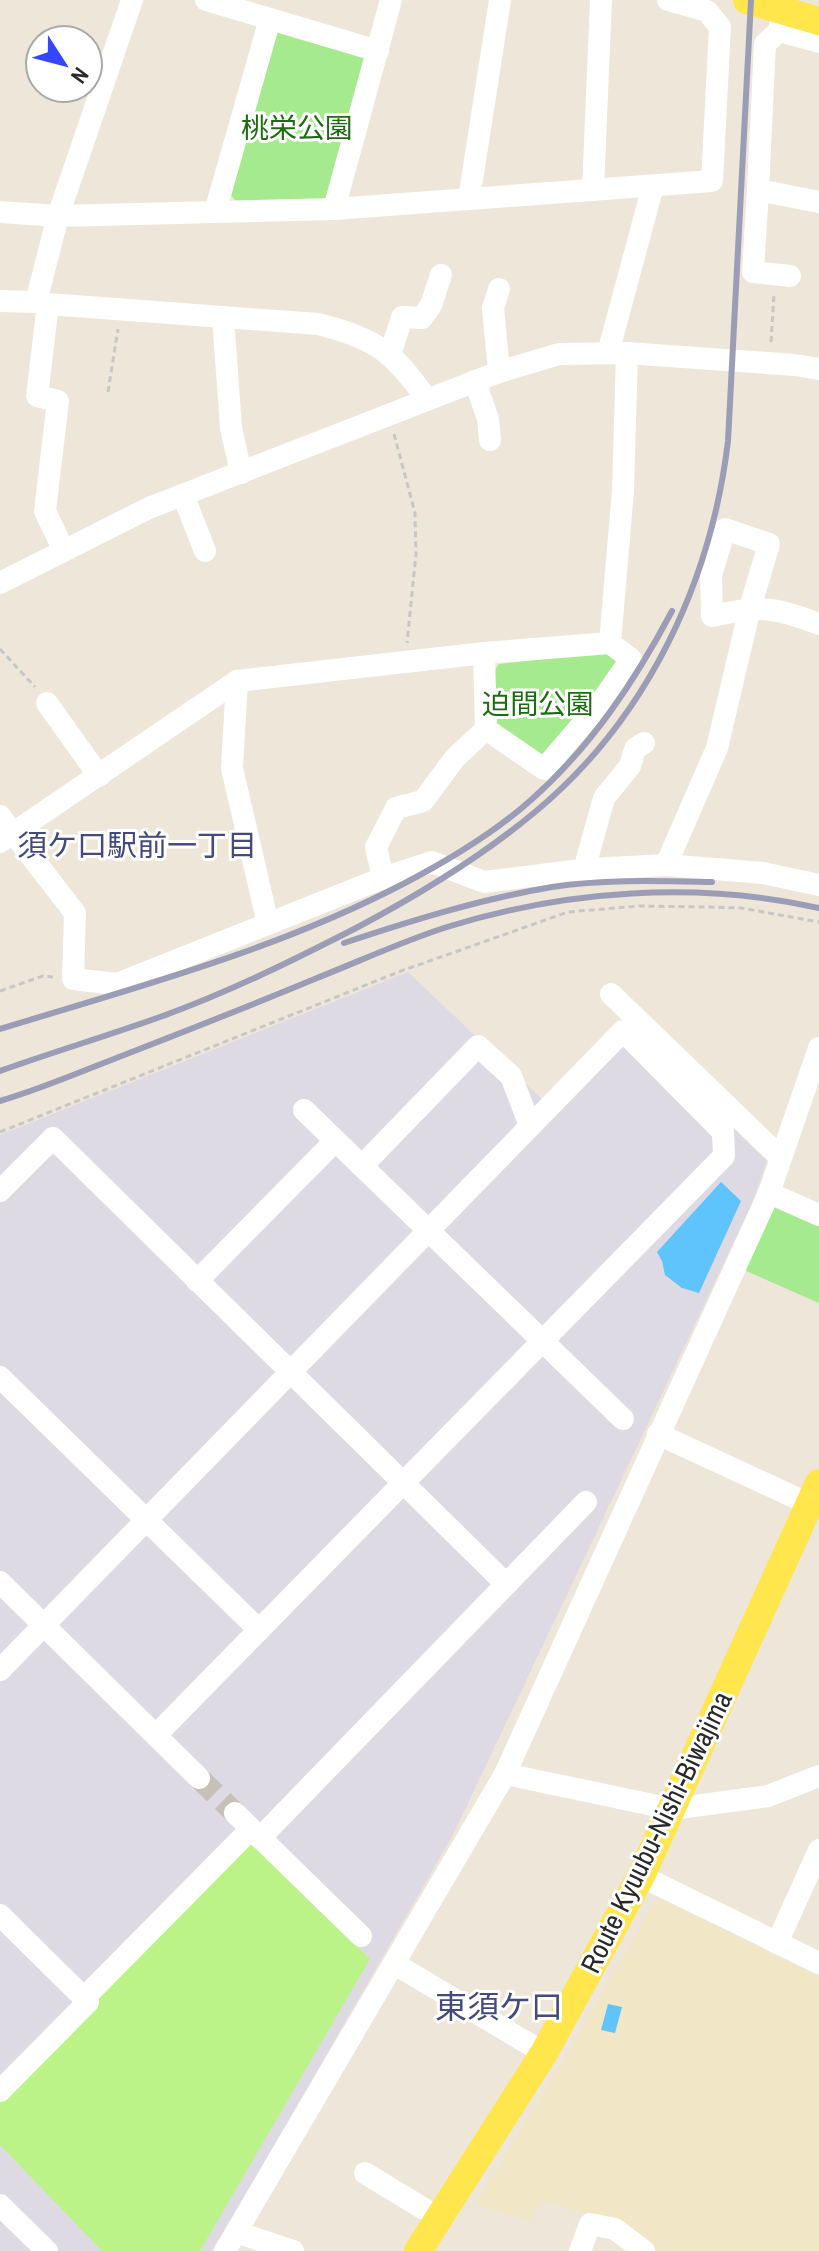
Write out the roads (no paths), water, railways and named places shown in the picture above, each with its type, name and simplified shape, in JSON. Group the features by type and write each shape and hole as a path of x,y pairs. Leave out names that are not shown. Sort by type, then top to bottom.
{"main road":[{"path":"747,0 819,21"},
{"name":"Route Kyuubu-Nishi-Biwajima","path":"418,2251 544,2053 641,1876 814,1493"}],"street":[{"path":"63,549 45,511 58,401 37,396 42,303 58,216 132,0"},
{"path":"206,0 378,51"},
{"path":"334,209 391,0"},
{"path":"469,199 500,0"},
{"path":"593,190 601,0"},
{"path":"0,212 58,216 334,209 712,181 720,27 708,5 668,0"},
{"path":"783,275 753,272 765,44 779,31 785,0"},
{"path":"215,212 270,19"},
{"path":"779,31 819,42"},
{"path":"610,643 623,490 618,353 653,186"},
{"path":"758,190 819,202"},
{"path":"390,355 402,317 422,318 431,305 441,275"},
{"path":"499,289 493,308 499,372"},
{"path":"0,301 318,324 347,332 390,355 405,368 427,400"},
{"path":"223,317 231,428 241,473"},
{"path":"0,583 63,549 183,495 499,372 559,354 618,353 819,369"},
{"path":"475,381 488,419 490,440"},
{"path":"183,495 205,551"},
{"path":"666,865 717,748 750,608 784,611 819,624"},
{"path":"486,729 544,769 599,705 631,659 610,643 484,653 237,681 99,776 4,831 75,913 73,979 117,984 383,878 432,862 484,882 584,870 666,865 763,873 819,885"},
{"path":"383,878 376,847 396,808 423,801 455,758 486,729 484,653"},
{"path":"237,681 232,768 268,924"},
{"path":"47,703 99,776"},
{"path":"584,870 604,798 630,766 635,749 644,743"},
{"path":"611,994 781,1158"},
{"path":"0,1670 623,1031 723,1132 724,1156 156,1735"},
{"path":"362,1166 478,1046 511,1076 530,1126"},
{"path":"293,2251 230,2242 505,1774 769,1193 819,1049"},
{"path":"304,1110 623,1419"},
{"path":"3,1184 53,1138 506,1584"},
{"path":"197,1281 335,1141"},
{"path":"769,1193 819,1215"},
{"path":"0,1377 259,1630"},
{"path":"658,1434 814,1493"},
{"path":"84,1998 249,1827 506,1584 586,1502"},
{"path":"0,1582 199,1778"},
{"path":"505,1774 672,1809 768,1796 819,1776"},
{"path":"249,1827 361,1936"},
{"path":"777,1943 819,1850"},
{"path":"641,1876 819,1963"},
{"path":"0,1915 88,2002 0,2091"},
{"path":"395,1964 544,2053"},
{"path":"365,2173 424,2209"},
{"path":"0,2205 47,2251"},
{"path":"580,2251 590,2224 615,2229 644,2251"}],"water":[{"path":"721,1182 741,1201 699,1293 682,1288 665,1275 657,1252"},
{"path":"608,2004 622,2007 615,2033 601,2030"}],"tunnel":[{"path":"199,1778 235,1813"}],"railway":[{"path":"0,1071 211,997 334,939 427,888 535,812 575,775 610,735 641,691 667,645 689,596 706,546 728,441 751,0"},
{"path":"0,1029 257,948 356,907 454,855 517,812 573,758 627,688 672,611"},
{"path":"344,943 447,911 552,887 612,882 712,882"},
{"path":"0,1101 45,1086 414,938 492,914 585,898 679,892 726,894 819,908"}],"district":[{"name":"須ケ口駅前一丁目","path":"137,846"},
{"name":"東須ケ口","path":"499,2007"}],"park label":[{"name":"桃栄公園","path":"297,128"},
{"name":"迫間公園","path":"538,704"}]}
